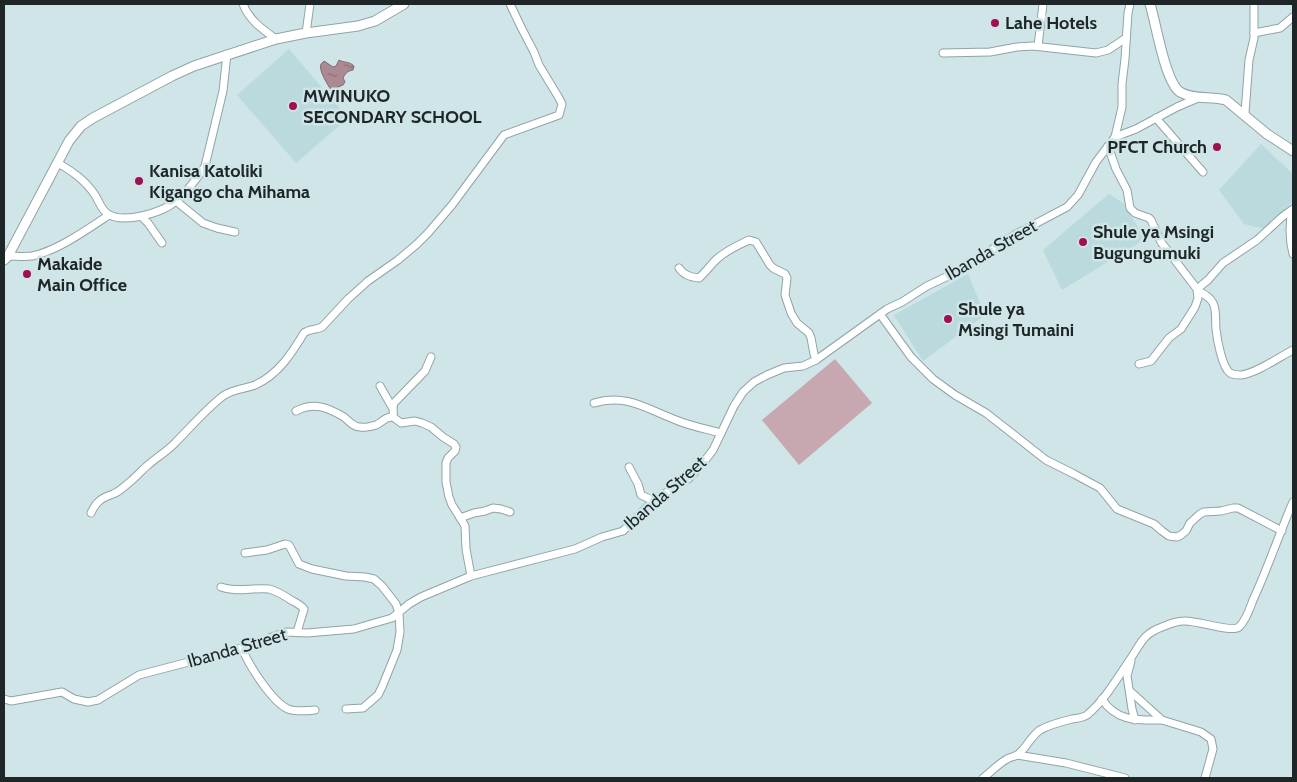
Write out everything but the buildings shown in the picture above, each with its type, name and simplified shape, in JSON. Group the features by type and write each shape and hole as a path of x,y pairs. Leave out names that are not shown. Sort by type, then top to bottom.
{"street":[{"path":"243,4 253,21 276,39"},
{"path":"306,33 310,4"},
{"path":"6,258 69,141 81,126 93,118 185,70 228,54 276,39 358,26 375,21 404,4"},
{"path":"90,513 101,499 109,494 113,494 132,481 172,446 222,397 231,391 255,385 276,372 290,356 304,333 322,327 368,281 417,244 452,205 504,135 559,115 562,104 560,98 539,64 510,4"},
{"path":"1038,46 1043,4"},
{"path":"1115,137 1122,107 1122,84 1130,4"},
{"path":"1150,4 1164,58 1174,86 1180,92 1198,98"},
{"path":"1243,115 1245,112 1249,60 1254,33 1254,4"},
{"path":"1254,33 1280,28 1293,17"},
{"path":"943,53 990,52 1022,46 1038,46 1096,53 1108,50 1126,38"},
{"path":"58,163 80,177 96,197 104,211 109,215 126,218 142,217 170,206 205,166 223,91 228,54"},
{"path":"1115,137 1136,129 1176,107 1198,98 1209,97 1226,100 1267,134 1293,151"},
{"path":"1156,118 1203,172"},
{"name":"Ibanda Street","path":"4,699 11,701 62,692 74,699 88,702 98,700 139,675 242,648 286,632 307,633 354,629 392,618 421,597 470,576 575,549 602,537 627,529 654,501 688,479 700,467 710,455 734,406 743,392 754,382 784,368 803,366 816,360 880,314 927,286 959,271 1016,234 1067,207 1078,195 1096,162 1115,137"},
{"path":"1108,146 1116,169 1127,190 1130,208 1135,213 1151,220 1161,242 1198,290 1213,303 1216,312 1220,352 1230,373 1246,374 1277,360 1293,350"},
{"path":"176,201 203,223 235,232"},
{"path":"1140,364 1150,361 1169,338 1185,324 1195,307 1198,290 1223,263 1257,240 1293,209"},
{"path":"1293,209 1289,235 1293,254"},
{"path":"6,258 32,256 45,251 83,233 109,215"},
{"path":"142,217 162,243"},
{"path":"679,268 688,276 698,278 724,253 749,240 756,242 770,265 785,274 787,278 786,295 790,313 797,324 809,333 816,360"},
{"path":"880,314 911,357 932,379 986,413 1046,460 1100,488 1117,509 1154,524 1168,536 1177,537 1181,535 1204,512 1233,508 1238,508 1282,531"},
{"path":"392,406 424,371 431,357"},
{"path":"380,386 392,406 393,416 401,423 415,422 426,425 455,445 455,451 446,463 446,482 452,505 465,526 470,576"},
{"path":"594,403 610,400 632,402 678,421 721,433"},
{"path":"296,410 305,406 317,405 339,414 360,427 376,425 386,418 393,416"},
{"path":"629,468 638,484 641,496 654,501"},
{"path":"983,778 1001,763 1017,755 1040,730 1082,718 1086,715 1102,699 1132,656 1140,641 1149,634 1161,627 1184,621 1194,621 1230,629 1240,626 1265,574 1293,502"},
{"path":"460,518 493,508 510,512"},
{"path":"465,531 469,515"},
{"path":"245,553 267,550 285,544 289,546 296,561 306,567 346,576 374,579 396,604 399,613 400,632 396,650 382,688 378,695 362,708 346,709"},
{"path":"221,588 227,590 269,589 286,596 304,610 296,632"},
{"path":"242,648 246,659 278,702 292,710 315,710"},
{"path":"1132,656 1127,676 1132,709 1136,720"},
{"path":"1130,691 1162,720"},
{"path":"1102,699 1112,711 1126,718 1162,720 1201,732 1210,739 1213,749 1205,778"},
{"path":"1017,755 1066,763 1125,778"}],"shaded area":[{"name":"MWINUKO SECONDARY SCHOOL","path":"289,49 348,118 296,163 237,95"},
{"path":"1261,144 1293,174 1293,201 1264,229 1244,224 1219,190"},
{"path":"1109,194 1123,203 1145,239 1062,290 1043,250"},
{"path":"968,274 985,315 923,361 894,315"},
{"path":"835,359 872,403 799,465 762,420"}],"water":[{"path":"339,60 352,64 354,66 353,70 348,72 343,78 345,82 343,85 331,90 320,67 324,61 333,67 336,66"}],"place":[{"name":"Lahe Hotels","path":"995,23"},
{"name":"MWINUKO SECONDARY SCHOOL","path":"293,106"},
{"name":"PFCT Church","path":"1217,147"},
{"name":"Kanisa Katoliki Kigango cha Mihama","path":"139,181"},
{"name":"Shule ya Msingi Bugungumuki","path":"1083,242"},
{"name":"Makaide Main Office","path":"27,274"},
{"name":"Shule ya Msingi Tumaini","path":"948,319"}]}
